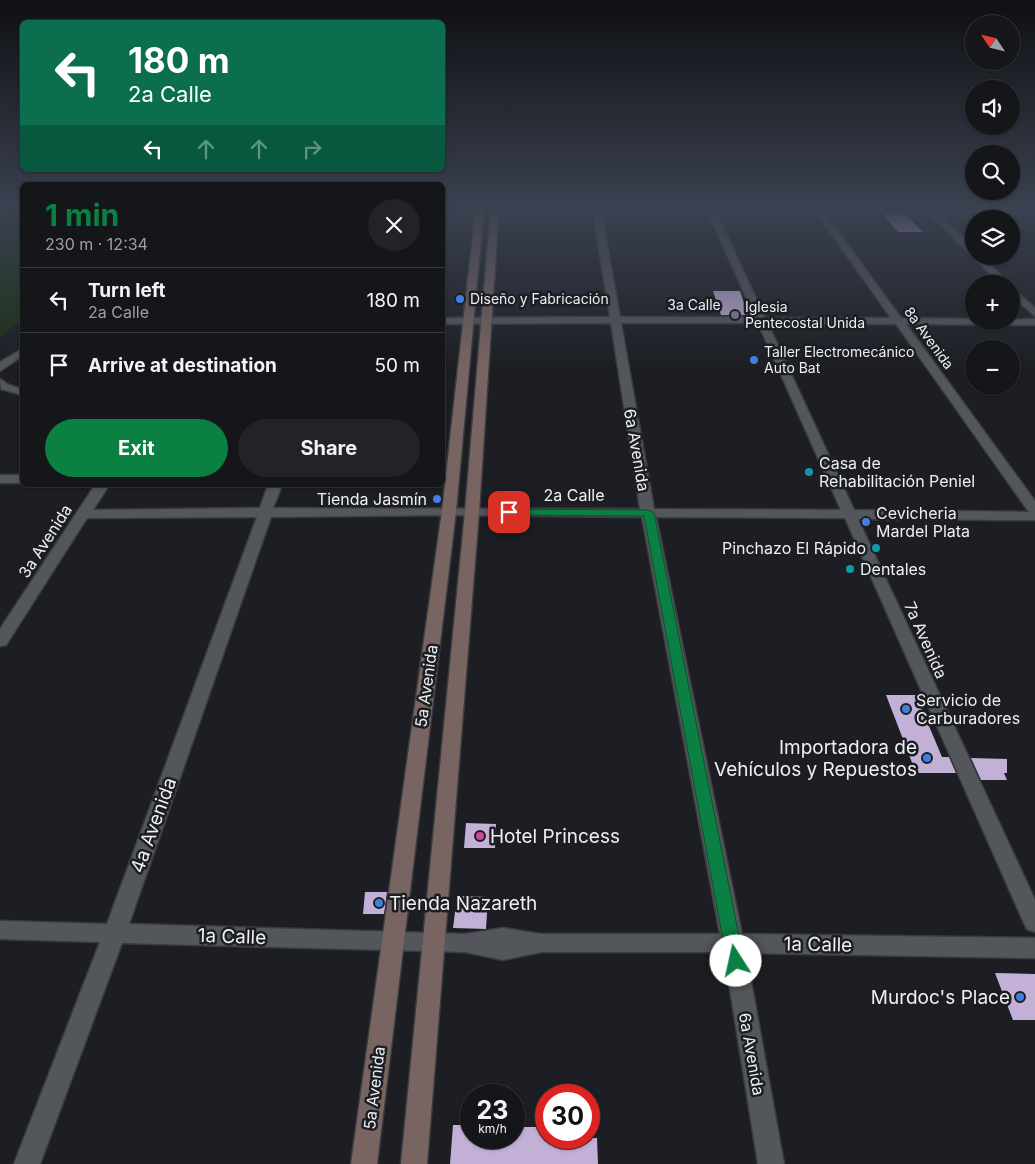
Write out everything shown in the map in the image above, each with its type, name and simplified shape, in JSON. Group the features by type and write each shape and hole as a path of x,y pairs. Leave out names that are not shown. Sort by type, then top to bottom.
{"main road":[{"name":"5a Avenida","path":"364,1164 449,511 467,320 477,261"},
{"name":"5a Avenida","path":"414,1164 472,512 485,319 486,261"}],"street":[{"name":"6a Avenida","path":"605,261 648,513 732,943 771,1164"},
{"name":"7a Avenida","path":"735,261 1035,923"},
{"name":"8a Avenida","path":"855,261 1035,510"},
{"path":"986,265 996,275"},
{"path":"1020,299 1035,313"},
{"name":"3a Calle","path":"445,321 485,319 1035,322"},
{"path":"0,359 20,351"},
{"path":"0,368 20,351"},
{"path":"0,382 5,387 20,391"},
{"path":"0,480 20,479"},
{"name":"3a Avenida","path":"0,641 101,487"},
{"name":"4a Avenida","path":"27,1164 115,932 274,487"},
{"name":"2a Calle","path":"84,514 449,511 1035,516"},
{"name":"1a Calle","path":"0,930 465,943 491,951 518,951 542,943 732,943 1035,948"}],"green space":[{"path":"0,261 20,261 20,322 0,337"}],"building":[{"path":"713,291 740,291 748,315 721,315"},
{"path":"886,695 916,695 942,757 949,757 956,773 916,773"},
{"path":"971,758 1007,759 1007,773 1004,773 1007,780 981,780"},
{"name":"Hotel Princess","path":"466,823 496,824 495,848 464,848"},
{"name":"Tienda Nazareth","path":"365,892 387,892 384,914 363,914"},
{"path":"457,896 488,897 486,929 453,928"},
{"name":"Murdoc's Place","path":"995,973 1035,974 1035,1020 1013,1020"},
{"path":"453,1125 460,1125 460,1149 525,1149 525,1127 535,1127 535,1149 597,1149 598,1164 450,1164"}],"place":[{"name":"Diseño y Fabricación","path":"460,299"},
{"name":"Iglesia Pentecostal Unida","path":"735,315"},
{"name":"Taller Electromecánico Auto Bat","path":"754,360"},
{"name":"Casa de Rehabilitación Peniel","path":"809,472"},
{"name":"Tienda Jasmín","path":"437,499"},
{"name":"Cevicheria Mardel Plata","path":"866,522"},
{"name":"Pinchazo El Rápido","path":"876,548"},
{"name":"Dentales","path":"850,569"},
{"name":"Servicio de Carburadores","path":"906,709"},
{"name":"Importadora de Vehículos y Repuestos","path":"927,758"},
{"name":"Hotel Princess","path":"480,836"},
{"name":"Tienda Nazareth","path":"379,903"},
{"name":"Murdoc's Place","path":"1020,997"}],"route":[{"path":"509,512 648,513 736,961"}]}
